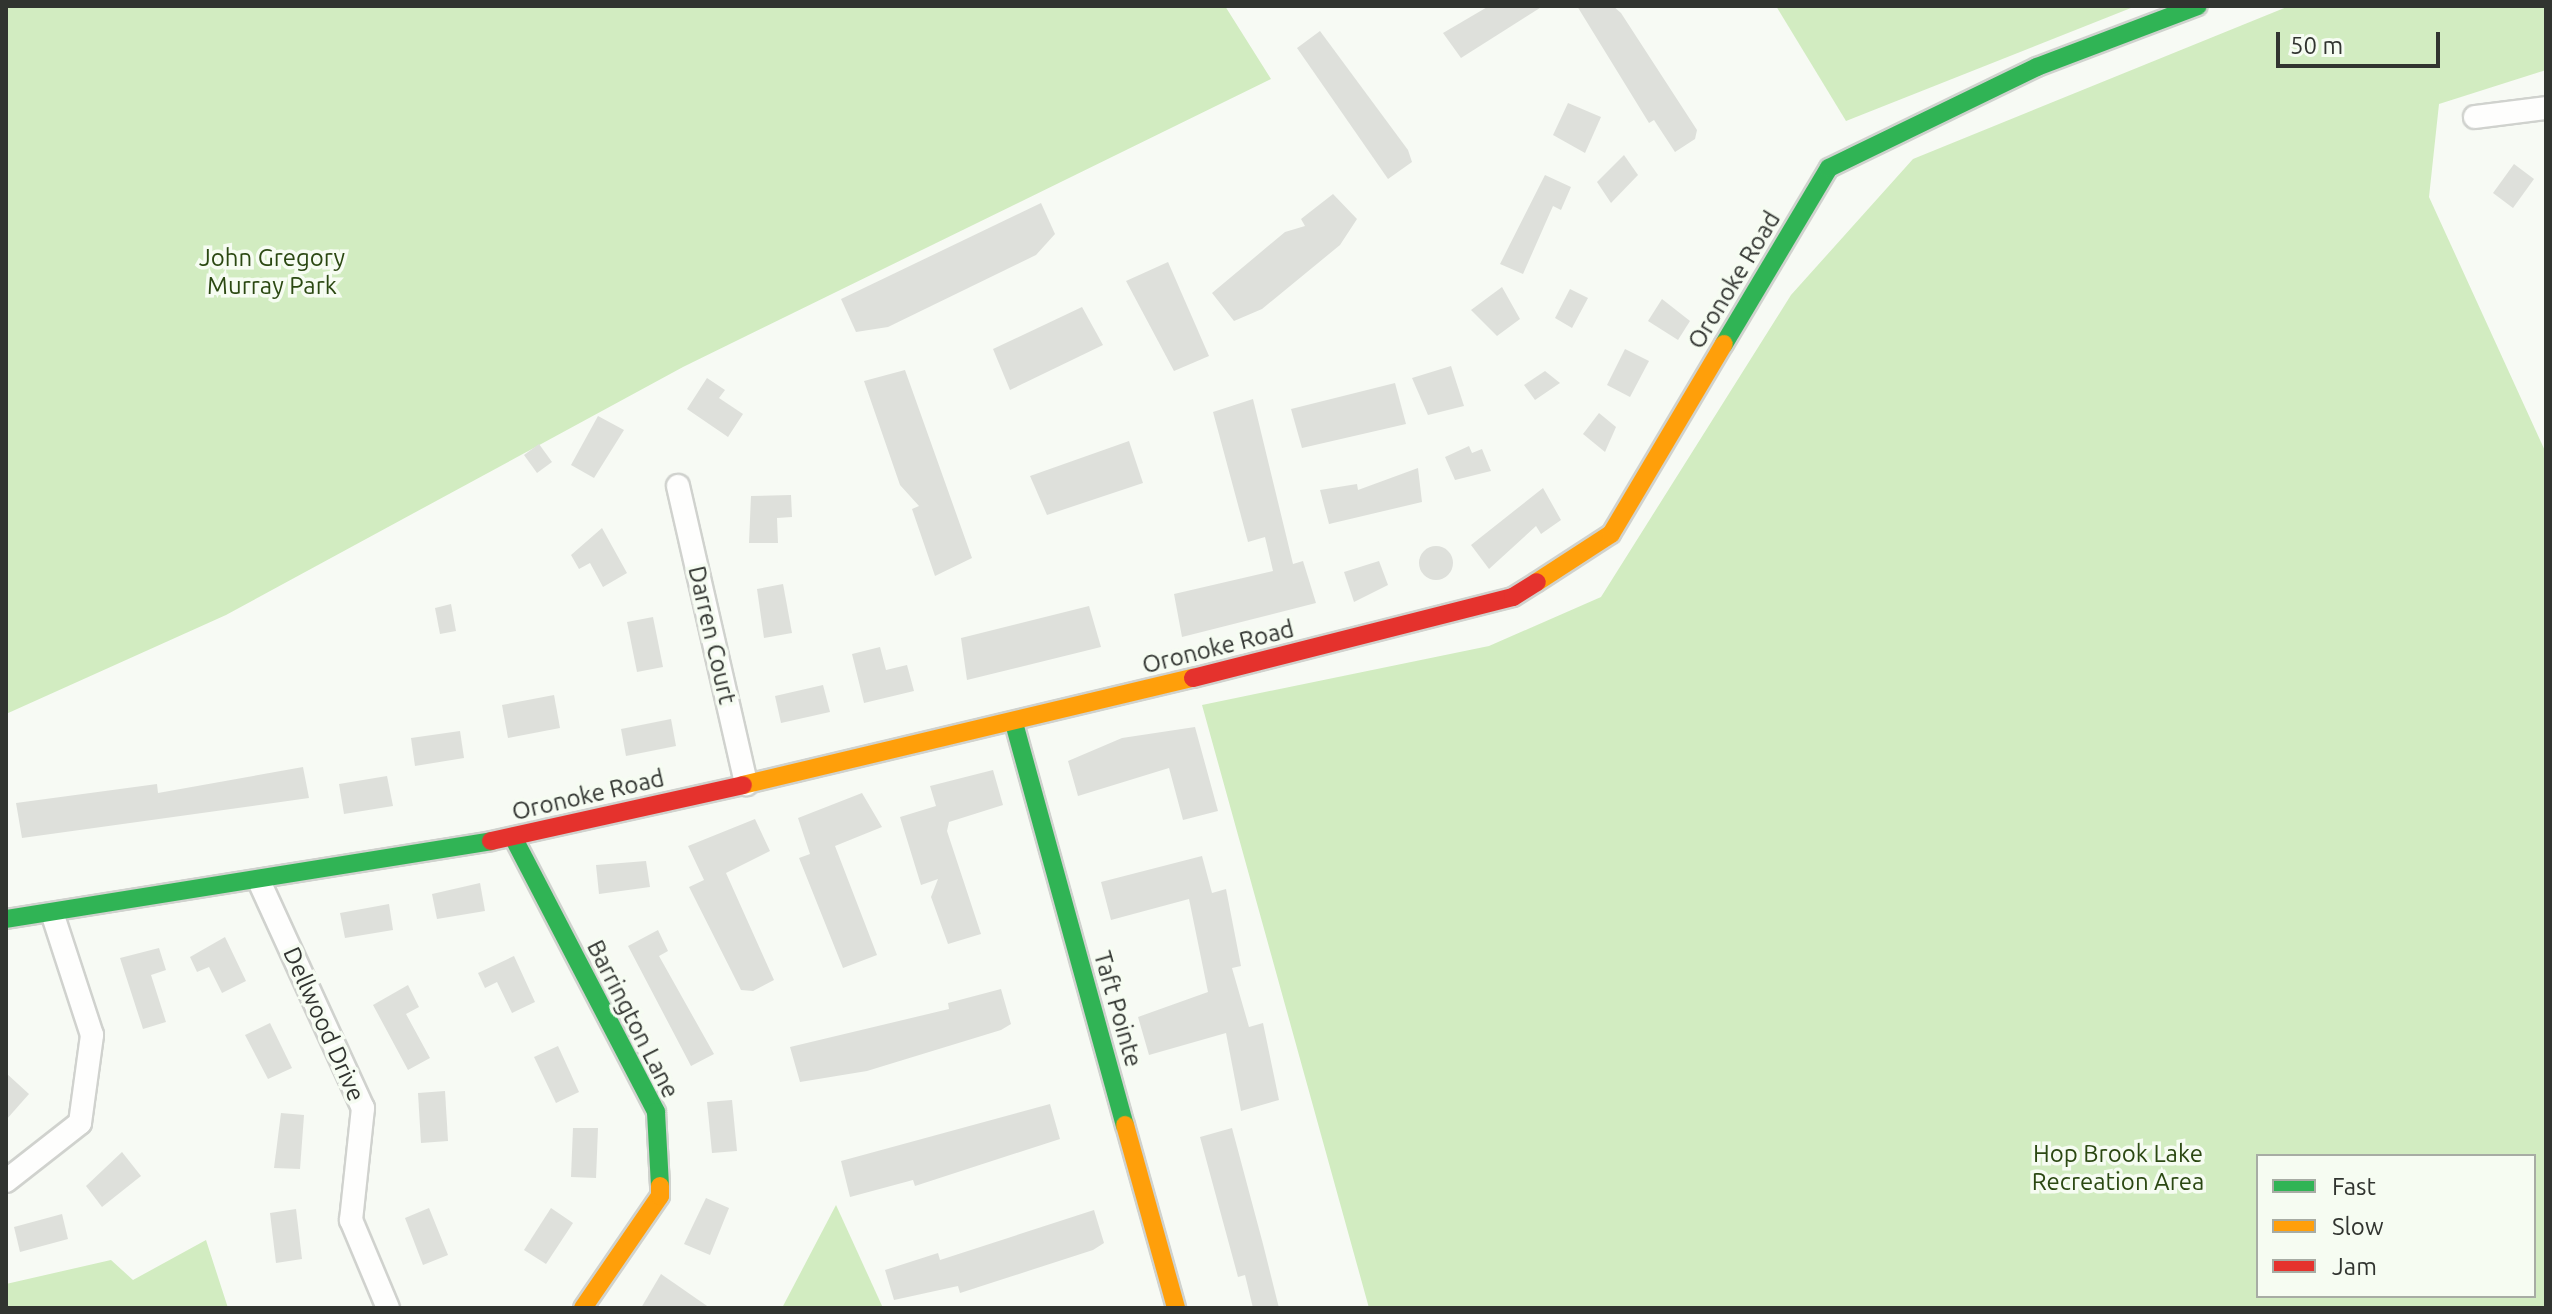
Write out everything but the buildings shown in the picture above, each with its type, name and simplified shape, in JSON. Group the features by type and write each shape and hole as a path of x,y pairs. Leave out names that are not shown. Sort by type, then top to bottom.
{"street":[{"name":"Oronoke Road","path":"6,919 53,916 513,837 1014,723 1513,597 1611,534 1829,168 2037,67 2198,6"},
{"path":"2475,117 2546,108"},
{"name":"Darren Court","path":"678,486 746,784"},
{"name":"Taft Pointe","path":"1014,723 1176,1308"},
{"name":"Barrington Lane","path":"513,837 656,1112 660,1196 583,1308"},
{"name":"Dellwood Drive","path":"259,881 363,1108 351,1220 388,1308"},
{"path":"6,1181 80,1123 92,1035 53,916"}],"green space":[{"name":"John Gregory Murray Park","path":"6,6 1225,6 1271,79 683,367 226,615 6,714"},
{"path":"1776,6 2136,6 1846,121"},
{"name":"Hop Brook Lake Recreation Area","path":"2289,6 2544,6 2546,70 2439,104 2429,197 2546,453 2546,1308 1369,1308 1202,705 1489,646 1601,597 1791,295 1913,159"},
{"path":"836,1205 883,1308 782,1308"},
{"path":"206,1240 228,1308 6,1308 6,1284 111,1260 133,1280"}],"traffic: fast":[{"path":"1724,344 1829,168 2037,67 2198,6"},
{"path":"1014,723 1125,1125"},
{"path":"513,837 656,1112 660,1186"},
{"path":"6,919 491,841"}],"traffic: slow":[{"path":"1537,582 1611,534 1724,344"},
{"path":"743,785 1193,678"},
{"path":"1125,1125 1176,1308"},
{"path":"583,1308 660,1196 660,1186"}],"traffic: jam":[{"path":"1193,678 1513,597 1537,582"},
{"path":"491,841 743,785"}]}
